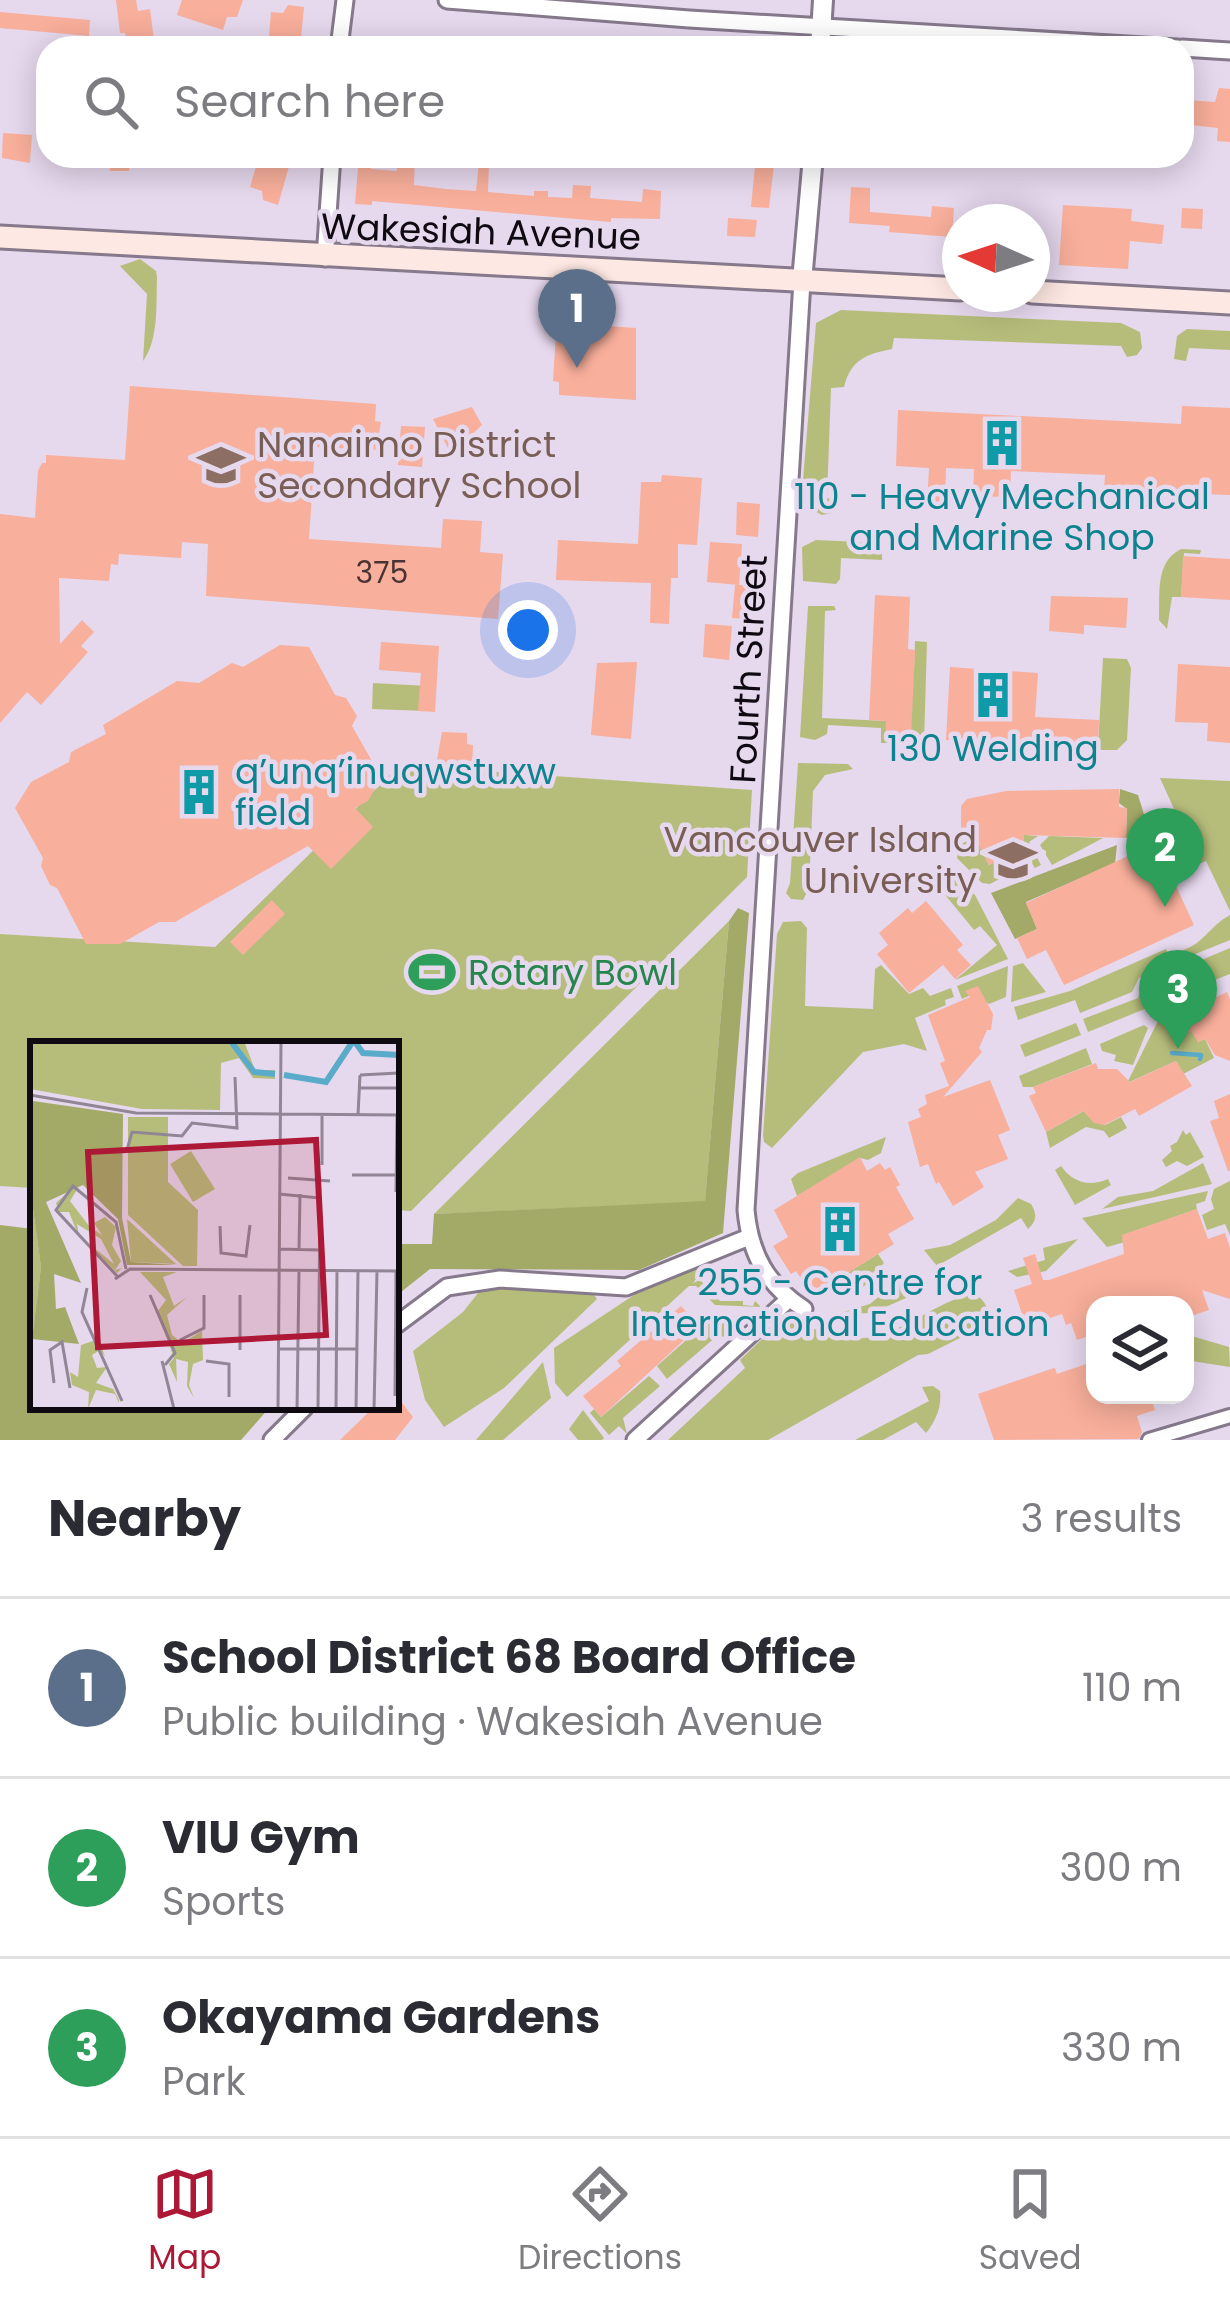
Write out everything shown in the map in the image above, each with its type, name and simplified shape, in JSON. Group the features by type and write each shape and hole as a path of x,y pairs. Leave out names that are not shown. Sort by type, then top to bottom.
{"main road":[{"name":"Wakesiah Avenue","path":"0,237 325,259 942,288"},
{"path":"1050,293 1230,303"}],"street":[{"path":"340,36 345,0"},
{"path":"447,0 801,36"},
{"path":"821,36 823,0"},
{"path":"1194,49 1230,51"},
{"path":"325,259 331,168"},
{"name":"Fourth Street","path":"804,1309 766,1274 749,1237 748,1147 812,168"},
{"path":"399,1323 447,1287 500,1279 626,1288 749,1237"},
{"path":"634,1440 789,1299"},
{"path":"272,1440 302,1410"},
{"path":"1149,1440 1230,1416"}],"green space":[{"path":"140,259 157,277 154,332 143,361 147,294 120,266"},
{"path":"841,310 1121,323 1140,332 1142,348 1127,357 1121,346 894,338 892,349 861,359 844,387 831,388 827,498 839,501 832,513 822,515 809,508 803,480 816,323"},
{"path":"1187,329 1230,331 1230,350 1189,348 1186,361 1174,359 1177,336"},
{"path":"816,540 882,543 882,560 841,558 836,584 803,581 802,547"},
{"path":"1181,549 1201,550 1200,554 1184,553 1181,597 1172,597 1167,629 1159,620 1161,579 1167,562"},
{"path":"808,606 834,606 836,610 825,611 822,718 886,721 886,735 914,670 915,641 927,642 924,743 881,743 881,728 828,725 827,734 815,740 800,737"},
{"path":"1103,658 1127,659 1131,668 1127,740 1117,750 1098,746"},
{"path":"373,683 428,686 426,711 372,709"},
{"path":"798,763 848,764 853,769 825,775 813,791 809,888 803,900 791,899 786,893"},
{"name":"Rotary Bowl","path":"400,765 752,790 747,877 411,1211 399,1210 399,1041 30,1041 30,1188 0,1186 0,934 215,947"},
{"path":"1160,778 1230,781 1230,911 1206,861 1199,864"},
{"path":"1120,789 1138,795 1147,824 1126,838 1127,809 1119,803"},
{"path":"1024,835 1038,836 1029,842 1041,865 1035,868 1031,862 990,884 982,883 957,858 959,845 975,837 989,865 1023,848"},
{"path":"1049,836 1103,838 1052,865 1040,845"},
{"path":"1117,845 1115,863 1026,902 1037,929 1015,939 991,893"},
{"path":"943,867 975,895 1008,959 955,980 997,945 980,926 974,930 942,891"},
{"path":"738,908 749,913 723,1233 639,1270 430,1269 399,1294 399,1244 432,1244 434,1214 705,1201 729,921"},
{"path":"1230,915 1230,940 1183,959 1179,951 1194,945"},
{"path":"729,921 705,1202 434,1214"},
{"path":"801,921 807,928 805,1006 873,1009 875,969 881,965 909,994 923,988 930,996 951,988 954,997 915,1018 927,1051 904,1044 863,1052 772,1148 763,1136 777,934 783,922"},
{"path":"1230,948 1230,974 1167,999 1180,969"},
{"path":"1166,949 1172,964 1139,978 1132,992 1080,1013 1075,1000 1018,1020 1014,1007 1070,991"},
{"path":"1023,963 1046,992 1011,1002 1013,966"},
{"path":"1008,966 1006,997 989,1004 973,994 962,999 957,986"},
{"path":"1170,973 1157,1004 1088,1032 1083,1019 1138,998 1143,983"},
{"path":"1209,999 1210,1003 1178,1017 1176,1012"},
{"path":"1164,1016 1167,1022 1178,1017 1185,1033 1193,1030 1198,1042 1205,1039 1214,1058 1183,1074 1176,1061 1127,1083 1159,1019"},
{"path":"1076,1023 1081,1035 1025,1057 1020,1045"},
{"path":"1144,1025 1148,1028 1133,1065 1114,1061 1116,1055 1102,1051 1100,1044"},
{"path":"1086,1048 1092,1064 1023,1087 1019,1076"},
{"path":"1089,1108 1105,1125 1121,1117 1127,1128 1109,1138 1104,1131 1086,1127 1050,1148 1046,1132"},
{"path":"1183,1130 1186,1135 1190,1132 1204,1157 1187,1166 1177,1161 1166,1167 1162,1160"},
{"path":"886,1137 881,1153 868,1160 860,1158 797,1196 791,1179 798,1173"},
{"path":"1203,1163 1212,1184 1102,1209 1118,1197 1153,1191"},
{"path":"1061,1166 1076,1180 1108,1179 1111,1185 1075,1205 1055,1170"},
{"path":"1230,1181 1230,1235 1225,1224 1207,1230 1202,1215 1214,1209 1214,1189"},
{"path":"1208,1191 1197,1209 1123,1235 1125,1242 1107,1247 1082,1218"},
{"path":"1018,1198 1034,1211 1028,1229 1021,1218 937,1266 924,1250 950,1245 996,1220"},
{"path":"0,1225 30,1229 30,1410 267,1410 241,1440 0,1440"},
{"path":"1078,1239 1046,1271 1017,1277 1008,1271 1045,1260 1043,1248"},
{"path":"878,1254 884,1263 870,1283 850,1293 815,1293"},
{"path":"695,1265 703,1270 693,1283 700,1280 720,1301 753,1306 755,1301 761,1307 715,1305 696,1286 689,1286 567,1397 555,1383 554,1348 643,1289"},
{"path":"903,1276 915,1294 872,1313 837,1314 870,1304"},
{"path":"482,1288 592,1292 597,1299 504,1388 444,1427 425,1400 413,1351 463,1312"},
{"path":"976,1295 988,1313 982,1335 974,1339 970,1333 918,1355 768,1440 668,1440 745,1368 740,1360 782,1320 834,1336 872,1337"},
{"path":"702,1315 749,1317 727,1337 717,1336 667,1379 657,1366 702,1326"},
{"path":"1194,1337 1229,1347 1230,1367 1194,1361"},
{"path":"543,1362 551,1398 503,1440 476,1440"},
{"path":"649,1376 660,1386 623,1418 627,1434 619,1426 609,1435 590,1413 594,1409 601,1417"},
{"path":"922,1387 940,1391 940,1402 926,1433 916,1422 883,1440 855,1440 929,1401"},
{"path":"583,1410 602,1440 578,1440 569,1429"}],"building":[{"path":"116,0 136,0 138,11 150,9 153,36 120,33"},
{"path":"182,0 243,0 237,17 227,17 223,30 177,15"},
{"path":"288,5 304,7 301,36 269,36 271,12 283,13"},
{"path":"0,12 90,20 89,36 0,28"},
{"path":"1219,88 1230,89 1230,142 1217,141 1218,128 1194,125 1194,101 1215,102"},
{"path":"3,133 32,135 30,163 2,158"},
{"path":"256,168 289,168 278,205 263,200 262,191 250,187"},
{"path":"358,168 415,168 414,185 476,191 478,168 489,168 488,192 534,196 534,191 548,191 548,197 572,198 573,185 591,186 590,198 642,202 643,189 661,191 660,219 611,218 611,222 372,201 372,205 355,204"},
{"path":"755,168 774,168 769,208 751,207"},
{"path":"851,187 870,188 870,212 931,217 932,206 942,207 942,236 849,223"},
{"path":"1063,205 1132,209 1131,221 1164,225 1162,244 1130,241 1128,269 1059,265"},
{"path":"1182,208 1203,209 1202,229 1181,228"},
{"path":"728,218 757,220 755,237 727,236"},
{"path":"557,318 636,328 636,400 559,395 559,382 553,381"},
{"path":"130,386 376,404 375,421 381,422 376,450 315,447 309,539 441,548 443,519 482,521 480,552 503,554 498,619 206,596 208,544 182,542 181,558 119,554 118,565 111,564 109,581 59,578 60,644 82,620 94,632 81,646 88,652 41,705 27,692 0,723 0,514 35,518 38,471 46,455 125,460"},
{"path":"1182,406 1230,408 1230,495 1104,490 1105,475 1011,471 1010,497 973,496 974,469 946,468 945,504 927,503 929,468 896,466 898,410 1181,424"},
{"path":"472,407 482,425 451,454 433,419"},
{"path":"401,426 425,427 422,467 398,465"},
{"path":"662,475 702,478 697,545 678,544 678,578 671,578 669,624 650,623 651,583 556,580 558,540 638,544 641,482 661,482"},
{"path":"737,502 760,504 758,537 736,535"},
{"path":"710,542 742,544 739,585 707,582"},
{"path":"1183,556 1230,559 1230,600 1181,597"},
{"path":"735,585 753,585 751,619 732,618"},
{"path":"875,595 910,597 908,649 915,650 911,736 885,735 886,721 869,720"},
{"path":"1051,596 1128,598 1126,628 1084,625 1084,634 1049,631"},
{"path":"705,624 732,626 729,660 703,657"},
{"path":"381,642 439,646 435,712 418,711 421,673 379,670"},
{"name":"q’unq’inuqwstuxw field","path":"280,645 309,647 335,695 346,698 357,716 352,726 381,777 368,801 355,808 373,827 331,869 308,846 175,922 159,922 120,944 86,944 57,888 50,885 41,866 43,858 15,808 31,782 69,762 71,752 106,734 103,725 177,681 199,683 232,663 243,667"},
{"path":"637,662 631,739 591,735 597,663"},
{"path":"1178,664 1230,667 1230,743 1207,741 1208,723 1175,722"},
{"name":"130 Welding","path":"950,667 1038,673 1035,717 1099,720 1098,746 946,740"},
{"path":"442,732 467,733 467,744 473,745 472,772 435,771"},
{"path":"1119,789 1119,807 1127,808 1126,838 1024,835 1024,848 989,865 973,833 961,833 961,806 967,799 1006,791"},
{"path":"1156,843 1194,925 1064,985 1046,950 1027,959 1017,938 1037,929 1026,903"},
{"path":"272,900 285,914 243,955 230,942"},
{"path":"926,901 963,945 957,950 971,965 955,979 943,965 909,993 877,954 888,945 879,933 908,908 912,913"},
{"path":"978,986 993,1014 991,1030 979,1048 982,1052 943,1097 990,1080 1010,1130 998,1135 1008,1159 975,1172 984,1187 953,1206 928,1164 920,1167 908,1122 921,1117 918,1109 927,1104 925,1095 949,1086 928,1015 970,997 965,991"},
{"path":"1227,992 1230,1061 1215,1055 1205,1039 1198,1042 1191,1031 1185,1033 1178,1016"},
{"path":"1176,1061 1192,1086 1139,1116 1135,1109 1104,1125 1094,1123 1083,1111 1046,1132 1029,1096 1036,1093 1033,1087 1096,1063 1098,1069 1117,1069 1130,1082"},
{"path":"1230,1094 1228,1171 1210,1121 1219,1118 1214,1101"},
{"name":"255 - Centre for International Education","path":"860,1157 867,1171 880,1163 885,1170 890,1167 914,1219 888,1234 894,1244 812,1295 773,1246 788,1237 774,1210"},
{"path":"1197,1209 1208,1239 1225,1233 1230,1248 1230,1299 1202,1290 1209,1310 1194,1315 1194,1296 1086,1296 1086,1337 1077,1340 1062,1314 1026,1326 1014,1290 1032,1284 1023,1258 1035,1254 1043,1280 1049,1280 1124,1254 1122,1235"},
{"path":"681,1306 699,1326 601,1417 583,1396 621,1366 617,1361"},
{"path":"1086,1364 1086,1404 1153,1404 1155,1410 1137,1416 1139,1439 994,1440 978,1394 1051,1369 1057,1374"},
{"path":"399,1399 413,1417 395,1440 340,1440 371,1410 399,1410"}],"waterway":[{"path":"1172,1053 1201,1055 1200,1059"}],"place":[{"name":"School District 68 Board Office","path":"577,368"},
{"name":"110 - Heavy Mechanical and Marine Shop","path":"1002,443"},
{"name":"Nanaimo District Secondary School","path":"221,465"},
{"name":"130 Welding","path":"993,695"},
{"name":"q’unq’inuqwstuxw field","path":"199,792"},
{"name":"Vancouver Island University","path":"1013,860"},
{"name":"VIU Gym","path":"1165,907"},
{"name":"Rotary Bowl","path":"432,972"},
{"name":"Okayama Gardens","path":"1178,1049"},
{"name":"255 - Centre for International Education","path":"840,1229"}]}
